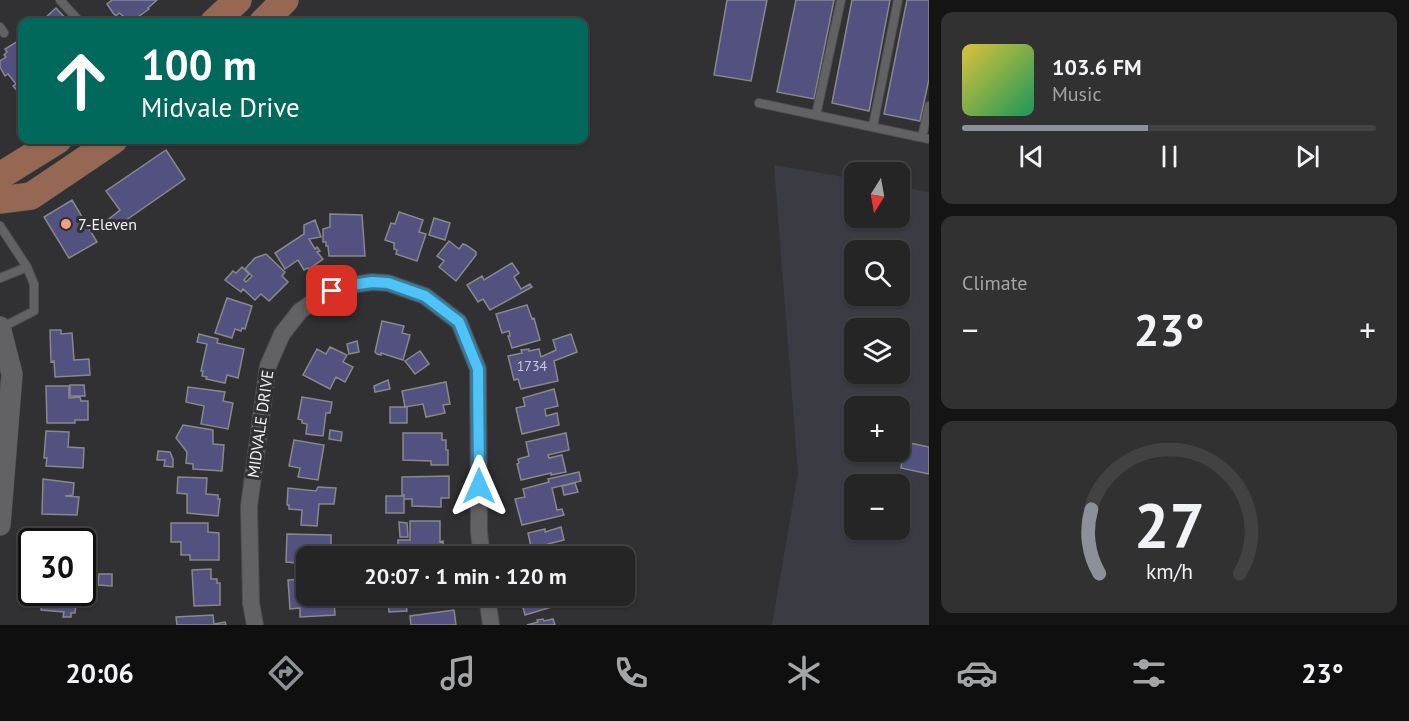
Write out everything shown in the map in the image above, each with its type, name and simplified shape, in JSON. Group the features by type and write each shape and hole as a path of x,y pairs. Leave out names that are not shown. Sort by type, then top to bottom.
{"main road":[{"path":"218,18 237,0"},
{"path":"267,18 285,0"},
{"path":"0,176 51,144"},
{"path":"0,200 31,196 108,144"}],"street":[{"name":"MIDVALE DRIVE","path":"255,625 251,603 249,506 268,366 282,334 300,311 320,297 345,286 372,282 388,283 425,296 459,322 478,369 481,546"},
{"path":"0,328 12,374 0,525"},
{"path":"488,606 491,625"}],"lane":[{"path":"60,0 76,18"},
{"path":"816,115 841,0"},
{"path":"873,126 898,0"},
{"path":"759,103 926,138 929,106"},
{"path":"0,226 27,267 34,284 34,311 0,328"},
{"path":"0,279 27,267"}],"shaded area":[{"path":"774,165 844,177 844,228 910,228 910,189 929,192 929,625 772,625 798,473"}],"building":[{"path":"112,0 157,0 137,18 126,18 119,13 116,16 107,4"},
{"path":"727,0 767,0 751,81 714,75"},
{"path":"796,0 834,0 814,99 777,92"},
{"path":"852,0 890,0 869,111 832,103"},
{"path":"907,0 929,0 929,79 920,121 884,114"},
{"path":"56,8 65,18 45,18"},
{"path":"18,41 18,92 13,86 16,84 8,74 5,76 0,67 0,61 6,57 5,49"},
{"path":"166,150 185,179 109,232 104,223 120,210 106,191"},
{"path":"72,200 97,242 69,258 44,217"},
{"path":"399,212 423,220 419,232 426,234 417,261 396,254 394,243 385,240 391,223 395,224"},
{"path":"330,214 362,215 365,256 329,256 328,246 326,242 323,242 323,229 330,227"},
{"path":"434,218 450,223 445,240 429,235"},
{"path":"315,220 321,237 309,239 315,249 317,247 320,251 317,252 323,259 309,269 304,270 298,260 285,269 275,253 304,234 304,225"},
{"path":"449,241 459,249 463,244 476,252 456,281 439,267 444,261 437,256"},
{"path":"266,254 285,272 282,276 288,282 269,301 261,294 255,300 243,289 241,292 225,280 233,271 236,273 242,267 249,274 244,280 246,282 252,276 245,269 255,258"},
{"path":"512,263 519,273 514,277 521,289 530,284 532,287 490,310 483,299 478,302 467,285 482,276 484,280"},
{"path":"227,298 252,306 245,329 242,328 241,331 235,329 232,338 215,333"},
{"path":"527,305 532,319 534,318 540,340 512,348 508,336 510,336 509,331 502,333 496,314"},
{"path":"382,321 404,326 402,333 410,335 403,360 375,352"},
{"path":"50,330 61,330 61,334 72,333 74,360 89,359 90,375 55,377 54,361 51,362"},
{"path":"199,334 218,339 217,343 244,349 238,378 227,375 225,383 202,376 207,344 197,342"},
{"path":"571,334 577,352 554,361 558,381 521,389 518,379 514,380 508,356 522,353 521,350 539,349 541,357 556,350 553,340"},
{"path":"357,341 359,352 349,354 347,344"},
{"path":"330,347 347,355 343,362 353,367 345,382 336,377 330,389 303,375 317,349 326,354"},
{"path":"420,351 429,364 415,374 405,361"},
{"path":"388,380 390,389 375,392 374,386"},
{"path":"446,382 450,404 443,405 445,413 426,417 423,404 405,407 402,391"},
{"path":"70,385 84,385 85,396 70,396"},
{"path":"46,386 69,386 69,398 80,397 81,401 88,401 88,420 75,420 75,423 47,423"},
{"path":"188,387 225,392 223,401 233,403 228,429 201,424 204,406 186,402"},
{"path":"554,389 558,406 545,409 546,416 557,413 559,425 522,434 516,408 525,406 523,398"},
{"path":"302,397 332,402 330,413 326,413 323,436 306,434 307,424 298,419"},
{"path":"390,407 407,407 407,423 390,423"},
{"path":"183,425 213,430 213,444 224,445 222,471 193,469 193,464 186,463 187,452 176,438"},
{"path":"330,430 342,432 341,441 329,439"},
{"path":"46,431 69,432 68,447 84,448 83,468 46,466 47,458 44,458"},
{"path":"403,433 442,433 442,440 446,440 446,450 448,450 448,465 431,465 431,461 403,460"},
{"path":"566,433 569,450 548,455 549,458 562,455 566,472 521,480 517,464 518,459 529,456 526,442"},
{"path":"294,440 324,445 318,480 298,477 300,468 289,466"},
{"path":"910,443 929,447 929,474 901,468 902,462 910,462"},
{"path":"158,451 170,452 173,467 164,466 165,460 157,460"},
{"path":"579,472 581,481 552,488 557,510 562,509 564,515 522,525 515,499 525,497 523,489 549,482 548,479"},
{"path":"449,476 449,498 441,498 441,507 412,506 412,499 404,499 402,495 402,477"},
{"path":"178,477 207,478 206,494 218,495 220,499 218,516 187,513 187,494 177,493"},
{"path":"43,479 74,483 73,495 65,496 79,497 77,515 42,514"},
{"path":"575,483 578,492 564,495 562,486"},
{"path":"318,487 336,488 334,504 319,504 317,526 301,525 302,510 289,509 287,505 288,488 316,491"},
{"path":"386,496 404,496 404,513 386,513"},
{"path":"410,521 440,521 440,542 443,541 443,546 398,546 398,540 410,540"},
{"path":"399,522 407,523 408,537 400,537"},
{"path":"171,523 208,523 208,532 219,533 219,560 190,560 190,555 181,555 181,542 171,542"},
{"path":"561,527 564,540 548,544 549,546 531,546 528,533 545,529 545,532"},
{"path":"287,534 331,535 331,546 296,546 296,563 286,562"},
{"path":"211,569 211,579 217,579 217,583 220,583 220,605 194,606 192,570"},
{"path":"99,574 112,574 112,586 98,585"},
{"path":"288,580 296,580 296,606 334,606 335,615 300,617 300,608 290,609"},
{"path":"42,606 76,606 75,613 71,613 71,617 63,617 64,612 41,610"},
{"path":"389,606 406,606 407,611 389,612"},
{"path":"523,606 555,606 525,615"},
{"path":"454,610 456,625 411,625 410,616"},
{"path":"213,615 214,624 225,622 226,625 177,625 176,617"},
{"path":"543,619 544,621 553,619 555,625 527,625 538,622 537,620"}],"place":[{"name":"7-Eleven","path":"66,224"}],"route":[{"path":"332,291 345,286 372,282 388,283 425,296 459,322 478,369 479,486"}]}
